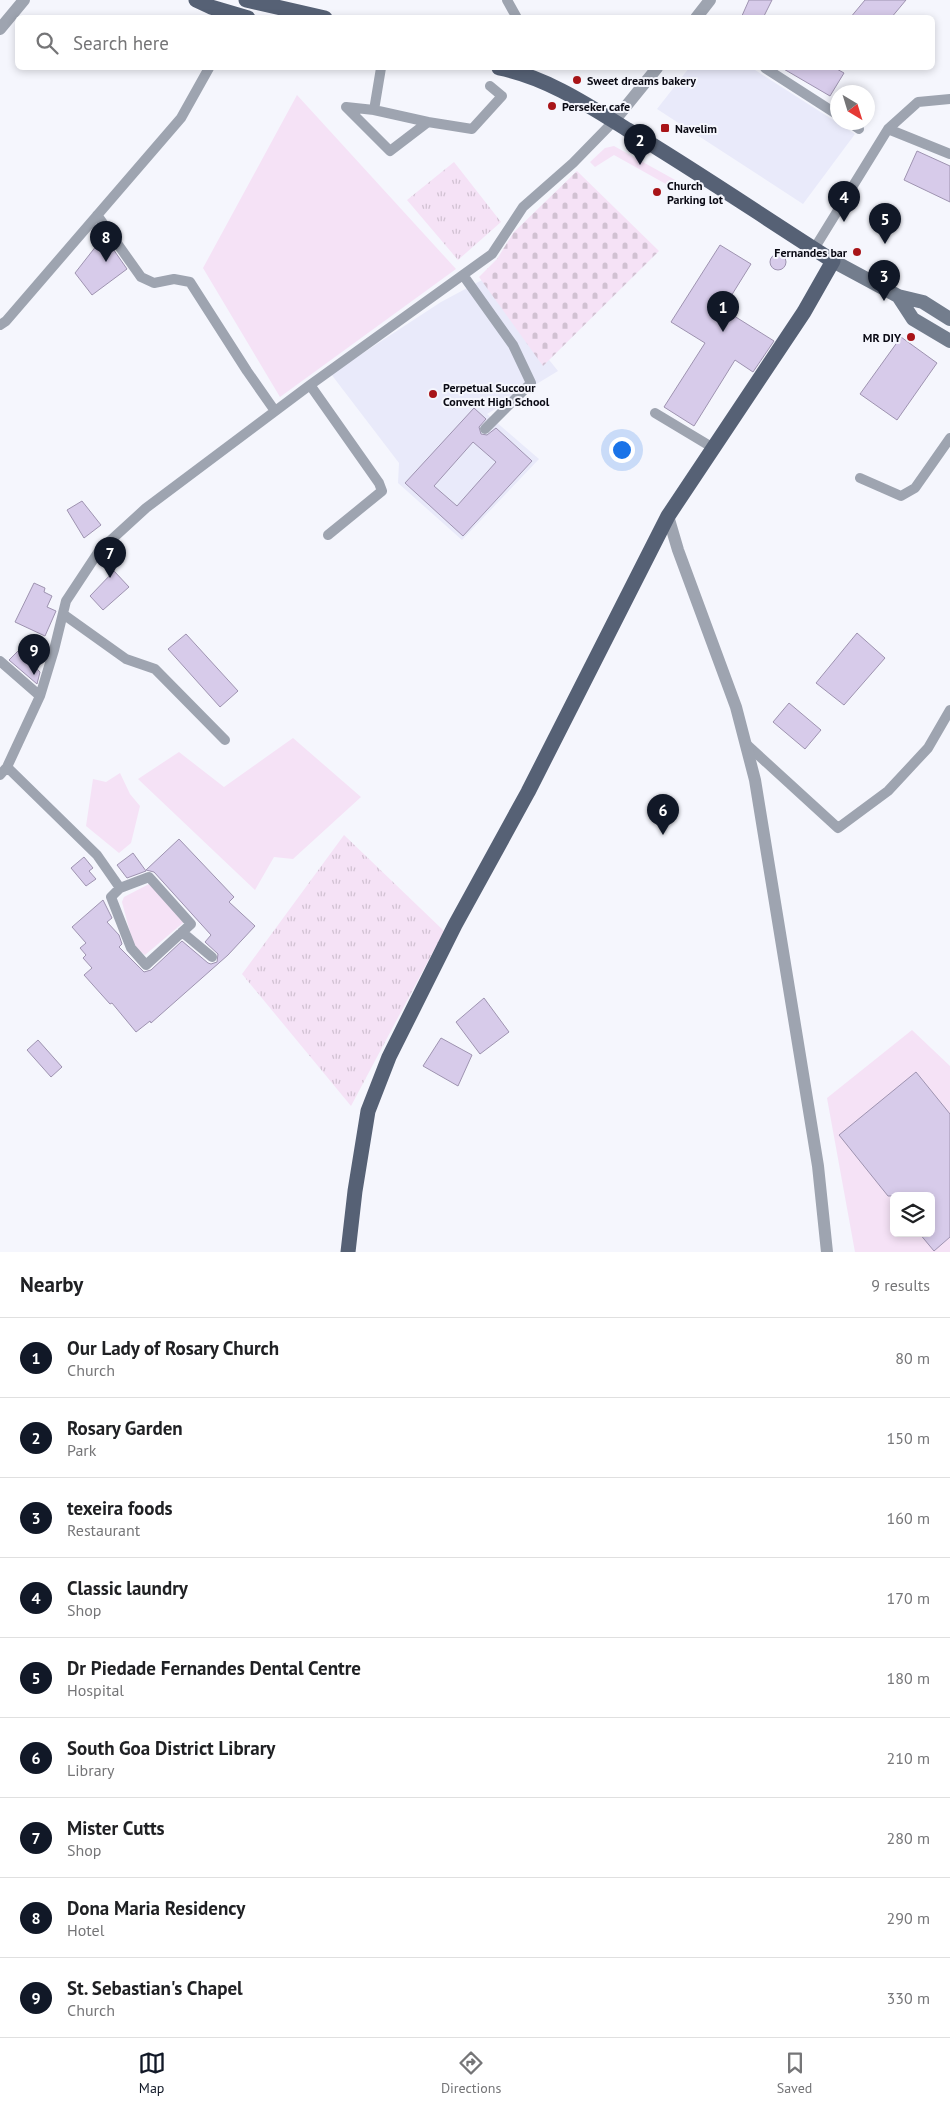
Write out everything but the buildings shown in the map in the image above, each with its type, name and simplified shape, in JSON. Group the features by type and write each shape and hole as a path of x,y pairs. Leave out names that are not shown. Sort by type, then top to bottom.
{"main road":[{"path":"196,0 235,15"},
{"path":"246,0 312,15"},
{"path":"512,70 539,74 689,167 833,261 898,296 923,302 950,319"},
{"path":"348,1252 355,1191 368,1111 389,1056 455,925 532,784 668,516 804,312 833,261"},
{"path":"898,296 913,319 950,340"}],"street":[{"path":"0,30 24,0"},
{"path":"507,0 516,15"},
{"path":"698,15 710,0"},
{"path":"0,324 6,321 181,118 208,70"},
{"path":"374,110 381,70"},
{"path":"120,888 97,855 4,771 40,696 66,601 99,551 146,508 310,385 492,254 523,207 573,163 614,121 655,70"},
{"path":"768,70 830,110"},
{"path":"428,122 390,150 346,107 374,110 472,130 502,96 490,86"},
{"path":"814,249 888,129 918,102 950,99"},
{"path":"888,129 950,154"},
{"path":"97,215 141,277 154,283 174,280 190,282 275,411"},
{"path":"463,275 513,345 531,384 485,428"},
{"path":"310,385 379,483 382,491 328,535"},
{"path":"655,413 715,448"},
{"path":"860,478 902,496 915,488 950,438"},
{"path":"668,516 678,550 736,707 755,780 818,1166 827,1252"},
{"path":"63,614 126,659 155,669 225,740"},
{"path":"0,661 40,696"},
{"path":"745,743 838,828 888,791 928,748 950,710"},
{"path":"149,877 191,924 146,965 132,948 111,898 120,888 149,877"},
{"path":"182,932 212,957"}],"shaded area":[{"path":"687,70 755,70 830,118 830,130 849,130 855,134 803,204 657,109"},
{"name":"Perpetual Succour Convent High School","path":"484,279 558,371 487,414 539,459 462,540 398,483 399,463 331,374 441,302"}],"green space":[{"path":"297,95 456,269 280,397 203,268"},
{"path":"614,146 677,181 673,188 614,155 595,167 590,162 605,148"},
{"path":"454,162 501,222 458,260 407,200"},
{"path":"577,171 659,251 543,366 479,277 497,259 514,232"},
{"path":"293,738 361,797 293,859 274,857 255,890 138,779 179,752 224,787"},
{"path":"120,773 130,794 140,806 131,843 119,853 86,826 93,779 106,782"},
{"path":"344,835 444,931 351,1106 242,974"},
{"path":"151,883 184,922 145,955 134,947 122,902 124,897"},
{"path":"912,1030 950,1066 950,1252 855,1252 827,1098"}],"place":[{"name":"Sweet dreams bakery","path":"577,80"},
{"name":"Perseker cafe","path":"552,106"},
{"name":"Navelim","path":"665,128"},
{"name":"Rosary Garden","path":"640,165"},
{"name":"Church Parking lot","path":"657,192"},
{"name":"Classic laundry","path":"844,222"},
{"name":"Dr Piedade Fernandes Dental Centre","path":"885,244"},
{"name":"Fernandes bar","path":"857,252"},
{"name":"Dona Maria Residency","path":"106,262"},
{"name":"texeira foods","path":"884,301"},
{"name":"Our Lady of Rosary Church","path":"723,332"},
{"name":"MR DIY","path":"911,337"},
{"name":"Perpetual Succour Convent High School","path":"433,394"},
{"name":"Mister Cutts","path":"110,578"},
{"name":"St. Sebastian's Chapel","path":"34,675"},
{"name":"South Goa District Library","path":"663,835"}]}
